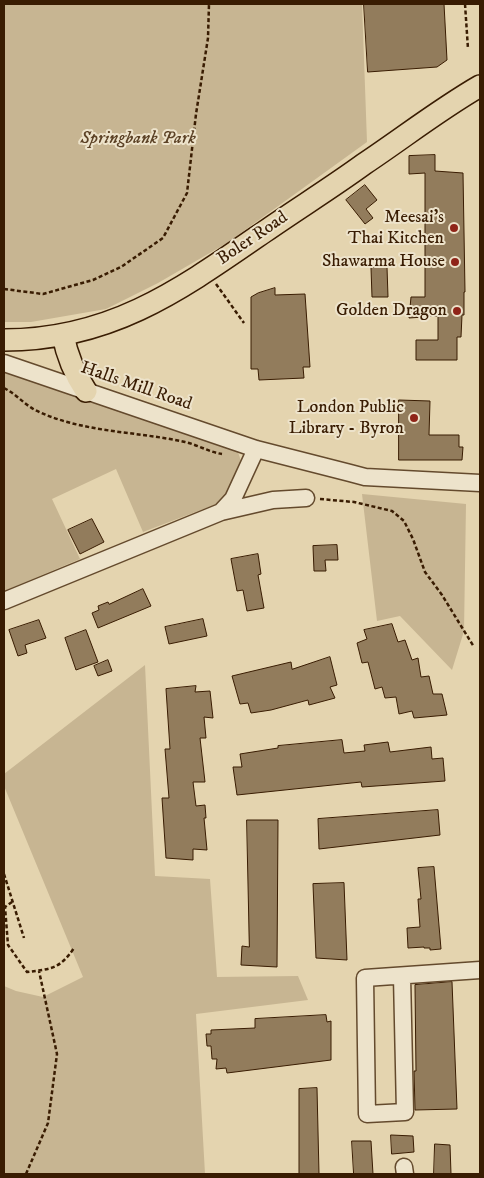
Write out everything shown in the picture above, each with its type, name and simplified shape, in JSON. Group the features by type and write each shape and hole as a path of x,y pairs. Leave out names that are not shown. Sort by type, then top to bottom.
{"main road":[{"name":"Boler Road","path":"4,340 24,340 63,335 106,324 170,295 362,166 456,100 480,86"},
{"path":"63,335 67,355 74,374 86,391"}],"street":[{"name":"Halls Mill Road","path":"4,363 86,391 254,454 365,477 480,483"},
{"path":"221,512 233,499 254,454"},
{"path":"4,601 221,512 273,500 306,498"},
{"path":"402,976 405,1112 367,1114 365,978 480,970"}],"path":[{"path":"4,289 42,294 93,280 121,267 162,238 187,193 196,114 208,38 209,4"},
{"path":"465,4 468,49"},
{"path":"215,282 244,323"},
{"path":"4,388 35,410 65,421 103,430 187,442 212,452 254,454"},
{"path":"306,498 354,502 392,512 404,521 413,538 425,572 442,595 474,647"},
{"path":"4,874 24,938"},
{"path":"12,902 5,907 8,945 27,972 50,970 65,961 74,948"},
{"path":"4,947 8,945"},
{"path":"26,1174 48,1123 57,1054 39,971"}],"green space":[{"name":"Springbank Park","path":"4,4 362,4 367,142 227,243 158,283 106,309 31,322 4,322"},
{"path":"4,372 238,452 241,461 239,474 231,491 219,503 143,532 116,469 52,499 80,559 4,591"},
{"path":"362,494 466,504 464,631 452,670 400,616 377,621"},
{"path":"145,665 155,876 210,879 217,977 298,976 308,1000 196,1014 205,1174 4,1174 4,986 16,991 43,997 83,977 4,786 4,774"}],"building":[{"path":"364,4 444,4 447,60 437,67 368,72"},
{"path":"435,155 435,171 463,173 465,292 461,337 457,337 457,360 416,360 416,340 438,340 438,316 409,318 411,297 425,297 425,173 409,174 409,156"},
{"path":"365,185 377,200 366,209 373,218 365,224 346,200"},
{"path":"387,267 388,297 372,297 371,268"},
{"path":"275,288 275,295 305,294 310,367 303,367 304,378 259,380 258,369 251,369 251,297"},
{"name":"London Public Library - Byron","path":"399,400 430,401 429,435 459,435 459,447 463,447 462,460 399,460"},
{"path":"92,519 104,542 80,554 68,530"},
{"path":"337,545 338,560 325,560 326,571 314,571 313,546"},
{"path":"258,554 261,574 258,575 264,608 247,611 243,590 237,591 231,559"},
{"path":"143,589 151,606 98,628 92,613 99,610 98,606 108,602 109,604"},
{"path":"203,619 207,636 169,644 165,627"},
{"path":"39,620 46,638 25,645 27,653 18,656 9,630"},
{"path":"392,624 398,642 405,640 412,660 418,658 421,677 429,676 433,694 442,694 447,715 414,718 412,711 399,714 396,697 385,698 382,687 375,689 368,662 362,663 357,643 367,639 364,630"},
{"path":"86,630 98,662 76,670 65,638"},
{"path":"330,657 337,685 330,687 335,698 309,705 308,700 271,710 251,713 248,703 240,704 232,676 291,662 292,669"},
{"path":"108,660 112,671 98,676 94,666"},
{"path":"196,686 195,692 210,691 213,718 204,717 206,738 200,738 205,782 193,782 196,806 205,805 206,818 204,818 207,850 193,849 193,860 166,858 162,798 169,798 165,749 170,749 166,689"},
{"path":"342,740 344,753 365,751 364,745 388,742 390,752 431,747 432,759 443,758 445,781 362,787 361,782 237,795 233,767 242,767 240,754 278,748 278,746"},
{"path":"438,810 440,835 319,849 318,819"},
{"path":"247,820 278,820 277,967 241,965 242,946 249,947"},
{"path":"434,867 441,949 408,948 407,928 420,927 418,899 421,899 418,868"},
{"path":"344,883 347,960 316,958 313,884"},
{"path":"452,982 457,1109 415,1110 415,985"},
{"path":"326,1015 327,1022 331,1021 331,1060 227,1073 226,1068 216,1069 217,1059 212,1059 211,1046 207,1046 206,1034 211,1034 211,1030 255,1028 255,1019"},
{"path":"317,1088 319,1174 299,1174 299,1089"},
{"path":"391,1135 413,1136 414,1152 392,1154"},
{"path":"352,1141 371,1141 373,1174 354,1174"},
{"path":"435,1144 450,1145 451,1174 434,1174"}],"place":[{"name":"Meesai's Thai Kitchen","path":"454,228"},
{"name":"Shawarma House","path":"455,262"},
{"name":"Golden Dragon","path":"457,311"},
{"name":"London Public Library - Byron","path":"414,418"}]}
